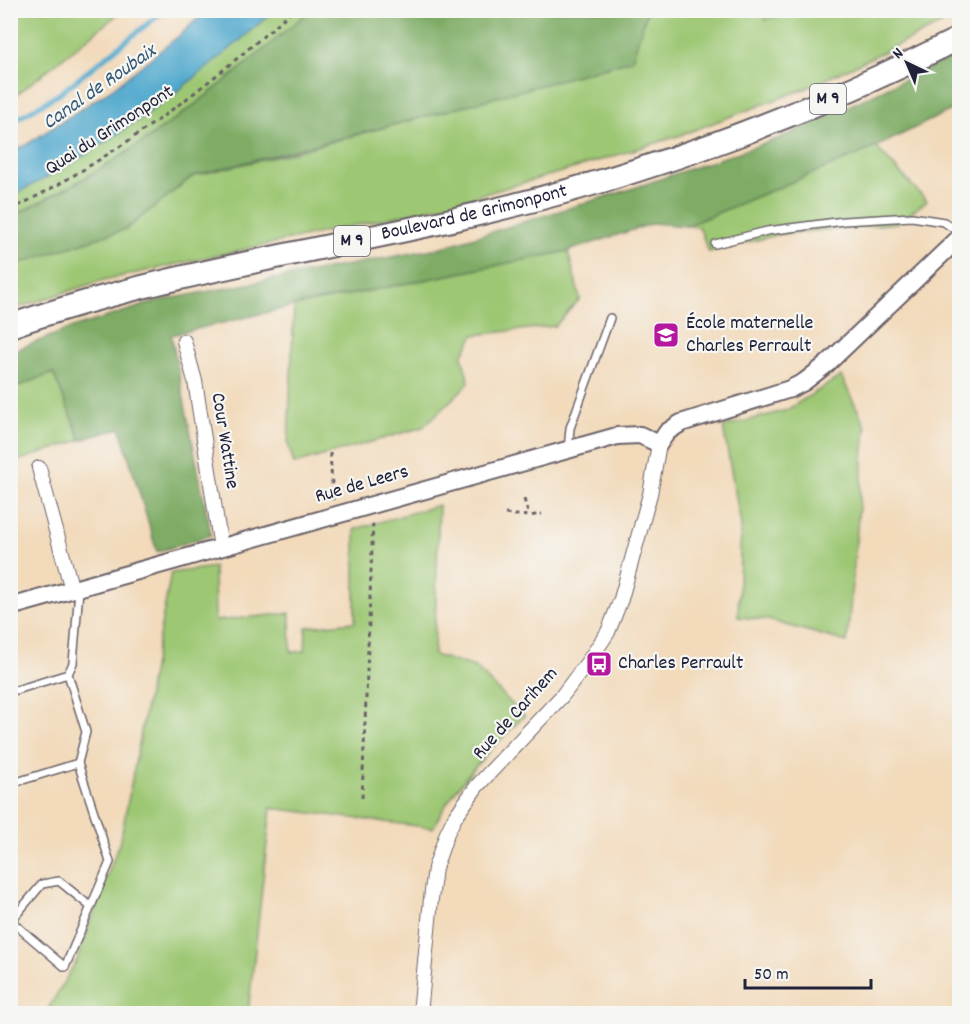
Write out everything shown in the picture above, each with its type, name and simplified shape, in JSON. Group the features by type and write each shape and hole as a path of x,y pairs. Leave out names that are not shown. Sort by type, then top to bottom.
{"highway":[{"path":"926,55 960,29"},
{"name":"M 9","path":"926,55 960,38"},
{"name":"Boulevard de Grimonpont","path":"10,326 72,306 158,284 481,213 642,170 811,106 926,55"}],"street":[{"path":"660,444 664,435 675,425 790,389 816,374 960,235"},
{"name":"Cour Wattine","path":"184,341 195,381 221,548"},
{"name":"Rue de Leers","path":"10,607 624,434 640,435 660,444"},
{"name":"Rue de Carihem","path":"420,1014 430,898 435,867 447,832 477,786 562,696 608,632 630,566 650,494 660,444"},
{"path":"39,468 76,589"}],"lane":[{"path":"715,244 767,231 844,221 912,217 944,222 960,235"},
{"path":"568,450 570,428 610,318"},
{"path":"76,589 73,663 68,674 86,732 78,763 110,862 91,907 65,967 11,921 42,884 59,881 91,907"},
{"path":"10,692 68,674"},
{"path":"10,784 78,763"}],"path":[{"name":"Quai du Grimonpont","path":"10,210 126,143 245,54 293,10"},
{"path":"330,453 333,501 344,513"},
{"path":"524,499 529,516"},
{"path":"362,798 374,504"},
{"path":"505,514 529,516 542,514"}],"green space":[{"path":"11,10 122,10 122,11 11,99"},
{"path":"310,10 647,11 632,60 428,116 193,176 126,229 11,266 11,217 98,170 150,137 220,85"},
{"path":"273,11 310,11 220,85 150,137 84,179 11,217 11,196 82,157 181,89"},
{"path":"647,11 767,11 765,20 791,11 959,11 959,16 807,88 678,136 572,169 435,208 100,281 11,310 10,266 126,229 193,176 294,152 632,60"},
{"path":"959,54 959,106 876,147 686,226 654,223 568,251 294,306 171,335 211,535 157,552 120,428 81,440 53,373 11,389 11,352 69,329 158,301 439,248 634,188 783,137"},
{"path":"876,147 927,201 897,223 781,234 709,252 699,227 686,226"},
{"path":"568,251 580,299 555,326 474,335 462,356 469,383 423,427 294,464 288,444 294,306"},
{"path":"53,373 81,440 11,463 11,389"},
{"path":"841,376 866,427 847,642 768,620 738,617 741,524 723,427 787,410"},
{"path":"439,505 434,655 475,667 524,716 462,782 433,828 271,808 248,1013 45,1014 76,962 121,838 171,573 214,567 215,621 290,613 291,652 305,651 306,627 355,622 355,529"}],"water":[{"path":"207,10 273,11 212,64 148,113 82,157 11,196 11,151 26,145 112,89 180,35"}],"waterway":[{"name":"Canal de Roubaix","path":"10,123 59,94 165,10"}],"place":[{"name":"École maternelle Charles Perrault","path":"666,335"},
{"name":"Charles Perrault","path":"599,664"}]}
